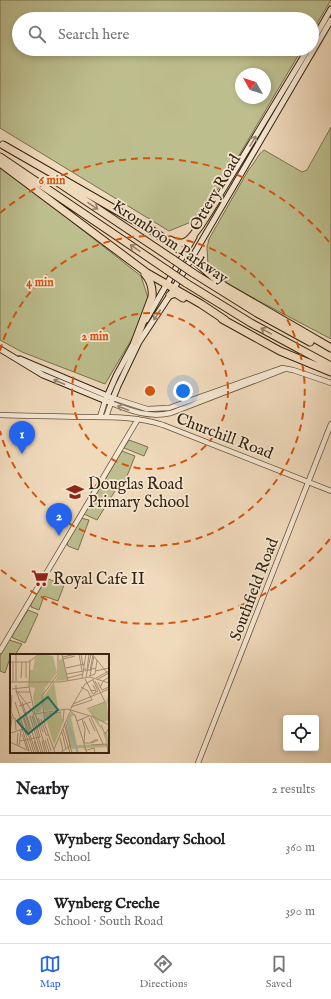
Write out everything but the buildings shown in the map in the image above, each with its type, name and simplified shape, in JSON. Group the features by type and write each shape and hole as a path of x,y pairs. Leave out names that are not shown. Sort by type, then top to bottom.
{"highway":[{"path":"2,144 156,233 177,243 187,242 190,239 219,196"},
{"name":"Kromboom Parkway","path":"2,144 193,273 257,313 331,353"},
{"name":"Kromboom Parkway","path":"0,157 186,283 251,323 331,366"},
{"path":"0,163 135,264 226,320"},
{"path":"156,233 191,258 224,286 331,348"},
{"path":"135,264 148,277 153,290 147,313 135,342"},
{"path":"170,295 175,293 287,354 331,372"}],"main road":[{"path":"319,30 331,9"},
{"name":"Ottery Road","path":"319,40 331,20"},
{"name":"Ottery Road","path":"106,398 116,376 184,254 304,56"},
{"name":"Ottery Road","path":"112,400 140,342 170,295 310,56"},
{"path":"0,349 8,354 112,400"}],"street":[{"path":"112,400 147,409 169,408 279,368 287,368 331,383"},
{"name":"Ottery Road","path":"100,417 106,398"},
{"name":"Ottery Road","path":"106,417 112,400"},
{"path":"0,416 106,417"},
{"name":"Churchill Road","path":"106,417 138,419 164,425 331,491"},
{"path":"0,651 138,419"},
{"name":"Southfield Road","path":"198,763 331,424"}],"green space":[{"path":"0,0 331,0 319,20 319,12 12,12 12,56 298,56 271,101 271,68 235,68 235,104 269,104 222,184 191,222 169,231 0,128"},
{"path":"331,127 331,339 221,281 208,265 207,247 209,239 249,169 264,150 302,172 307,170"},
{"path":"0,165 141,276 148,298 139,327 105,384 22,352 0,340"},
{"path":"129,440 148,447 144,456 124,448"},
{"path":"122,451 135,456 121,491 103,483"},
{"path":"101,486 115,491 97,520 84,514"},
{"path":"81,518 89,520 78,550 68,546 67,543"},
{"path":"48,579 64,585 58,601 44,596 39,610 31,607 31,604 43,584"},
{"path":"28,610 38,614 25,643 13,638 12,636"},
{"path":"9,640 22,644 16,654 10,654 5,673 0,671 0,656"}],"place":[{"name":"Wynberg Secondary School","path":"22,454"},
{"name":"Douglas Road Primary School","path":"75,492"},
{"name":"Wynberg Creche","path":"59,536"},
{"name":"Royal Cafe II","path":"40,578"}]}
